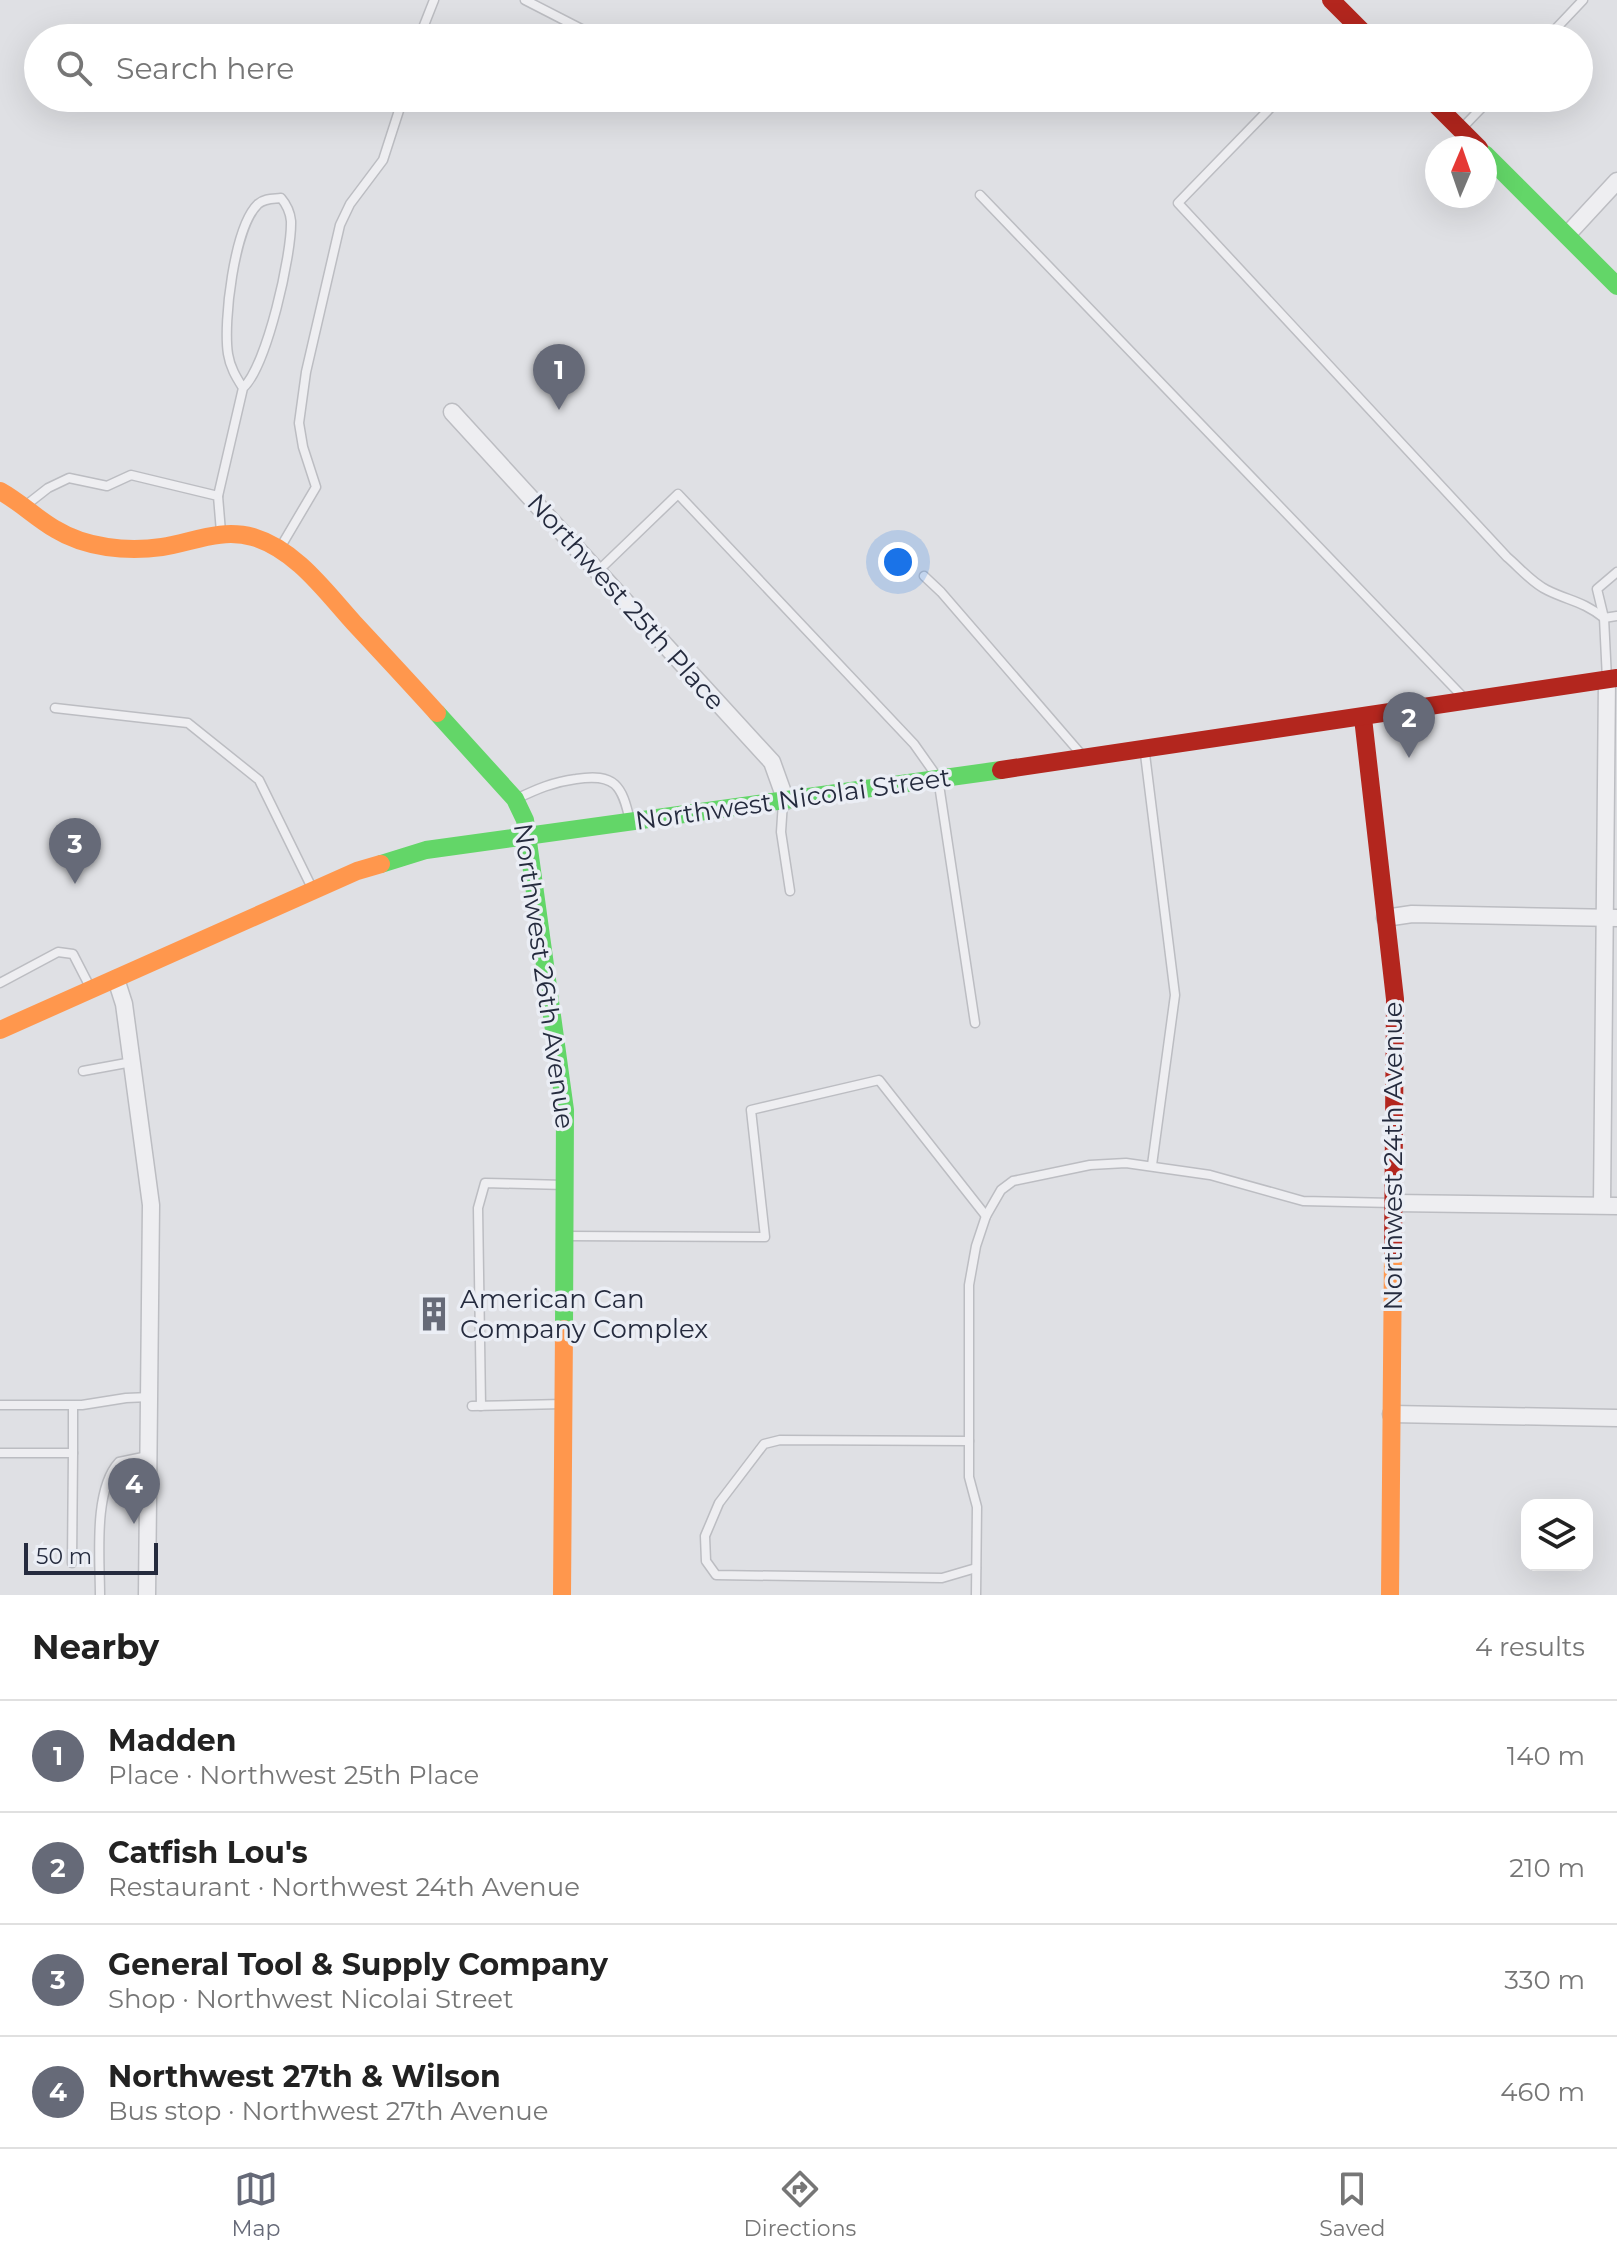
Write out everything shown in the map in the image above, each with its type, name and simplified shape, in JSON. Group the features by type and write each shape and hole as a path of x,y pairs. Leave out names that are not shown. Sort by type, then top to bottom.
{"main road":[{"path":"1331,0 1349,24"},
{"path":"1443,112 1467,136"},
{"path":"1497,166 1617,286"},
{"path":"0,491 75,539 120,548 171,546 221,534"},
{"name":"Northwest 26th Avenue","path":"221,534 257,538 279,550 306,572 515,799 525,820 562,1085 565,1185 562,1595"},
{"name":"Northwest Nicolai Street","path":"1,1028 357,871 407,855 1144,750 1612,679"},
{"name":"Northwest 24th Avenue","path":"1363,718 1395,984 1390,1595"}],"street":[{"path":"1567,235 1617,181"},
{"name":"Northwest 25th Place","path":"452,412 772,762 785,801"},
{"path":"1394,1203 1610,1206 1612,679"},
{"path":"1385,918 1412,914 1611,918"},
{"path":"116,979 124,1004 151,1205 147,1595"},
{"path":"1391,1414 1617,1418"}],"lane":[{"path":"425,24 434,0"},
{"path":"525,0 572,24"},
{"path":"1560,24 1583,0"},
{"path":"279,550 316,487 299,423 306,372 340,225 350,204 383,160 398,112"},
{"path":"1266,112 1178,203 1507,557 1545,589 1591,607 1604,618 1617,616"},
{"path":"1461,130 1478,112"},
{"path":"980,195 1467,702"},
{"path":"221,534 218,496 243,388 253,376 262,355 280,289 291,222 288,206 281,198 259,203 242,233 237,252 226,327 232,370 243,388"},
{"path":"24,507 48,488 69,478 107,486 131,475 218,496"},
{"path":"598,571 678,494 914,744 938,778 975,1023"},
{"path":"1612,679 1597,589 1617,572"},
{"path":"924,576 1039,702 1085,758"},
{"path":"55,708 188,723 259,780 314,892"},
{"path":"1144,750 1175,995 1152,1165"},
{"path":"515,799 551,782 599,775 614,783 625,800 630,821"},
{"path":"785,801 781,832 790,891"},
{"path":"0,983 58,952 73,954 91,990"},
{"path":"83,1071 132,1062"},
{"path":"565,1236 765,1237 751,1110 879,1080 986,1216"},
{"path":"976,1595 977,1507 969,1477 969,1285 976,1246 986,1216 1001,1190 1013,1181 1090,1165 1126,1163 1210,1175 1303,1201 1394,1203"},
{"path":"563,1404 476,1406 478,1208 485,1183 565,1185"},
{"path":"0,1405 73,1406 150,1397"},
{"path":"72,1563 73,1406"},
{"path":"969,1441 780,1440 764,1444 719,1503 705,1536 706,1561 716,1575 752,1577 942,1578 976,1568"},
{"path":"0,1453 73,1453"},
{"path":"100,1595 106,1481 119,1462 149,1456"}],"traffic: fast":[{"path":"1497,166 1617,286"},
{"path":"437,713 515,799 525,820 565,1110 564,1329"},
{"path":"381,864 426,850 1001,770"}],"traffic: slow":[{"path":"0,491 55,529 93,544 121,549 149,548 230,534 268,543 283,551 309,573 437,713"},
{"path":"0,1030 357,871 381,864"},
{"path":"1390,1595 1393,1252"},
{"path":"562,1595 564,1329"}],"traffic: jam":[{"path":"1331,0 1355,24"},
{"path":"1443,112 1467,136"},
{"path":"1001,770 1617,678"},
{"path":"1363,718 1395,999 1393,1252"}],"place":[{"name":"Madden","path":"559,410"},
{"name":"Catfish Lou's","path":"1409,758"},
{"name":"General Tool & Supply Company","path":"75,884"},
{"name":"American Can Company Complex","path":"434,1314"},
{"name":"Northwest 27th & Wilson","path":"134,1524"}]}
